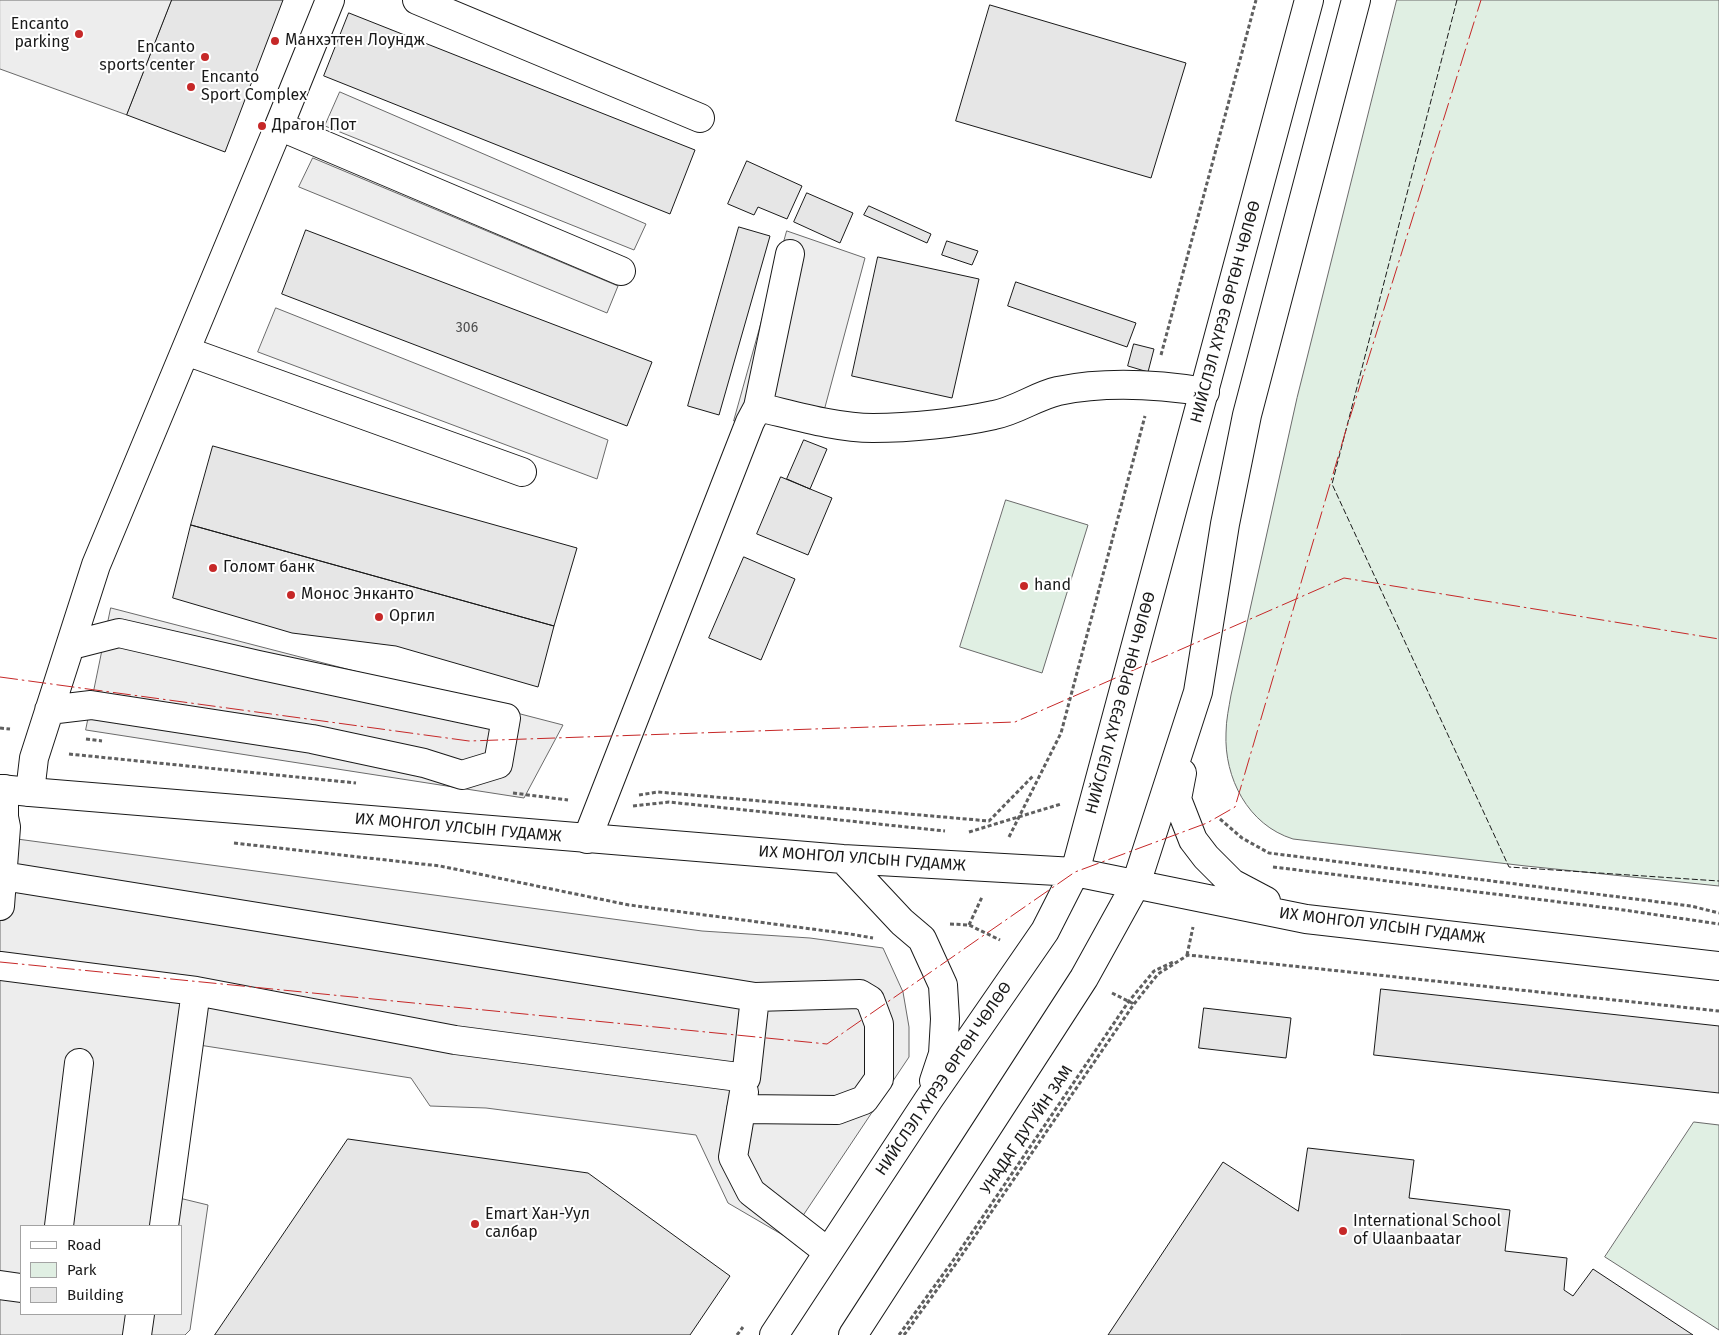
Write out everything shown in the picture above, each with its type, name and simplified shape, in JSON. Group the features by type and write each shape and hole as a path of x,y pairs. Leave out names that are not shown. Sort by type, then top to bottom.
{"main road":[{"path":"0,906 6,827 4,817 11,790 36,751 72,645 96,566 330,0"},
{"path":"417,0 700,118"},
{"name":"НИЙСЛЭЛ ХҮРЭЭ ӨРГӨН ЧӨЛӨӨ","path":"774,1335 929,1099 1044,931 1076,872 1308,0"},
{"path":"1306,919 1232,883 1206,857 1193,840 1178,799 1247,415 1356,0"},
{"path":"279,126 621,271"},
{"path":"586,839 750,422 758,407 790,254"},
{"path":"186,351 522,472"},
{"path":"758,407 821,422 872,428 938,424 996,415 1056,392 1109,384 1170,386 1205,392"},
{"path":"49,710 91,705 312,739 424,762 462,775 498,764 506,718 119,633 72,645"},
{"path":"854,1335 1084,978 1136,884 1198,692"},
{"name":"ИХ МОНГОЛ УЛСЫН ГУДАМЖ","path":"11,790 586,839 843,858 1076,872 1306,919 1719,966"},
{"path":"843,858 902,922 922,939 943,985 945,1019 943,1054 929,1099"},
{"path":"3,876 755,997 860,994 870,1000 879,1024 879,1079 864,1100 837,1110 741,1109"},
{"path":"0,966 196,991 456,1040 746,1078"},
{"path":"164,1225 196,991"},
{"path":"755,997 746,1078 733,1157 751,1192 828,1252"},
{"path":"59,1225 79,1063"},
{"path":"0,1285 20,1288"},
{"path":"136,1335 140,1315"}],"path":[{"path":"36,751 360,784"},
{"path":"599,810 669,802 948,831"},
{"path":"1217,817 1242,838 1269,853 1691,906 1719,913"},
{"path":"968,833 1018,819"},
{"path":"232,843 440,866 629,905 850,934"},
{"path":"1266,867 1617,909 1719,924"},
{"path":"904,1335 955,1265 1134,1004 1158,974 1188,955 1719,1011"},
{"name":"УНАДАГ ДУГУЙН ЗАМ","path":"899,1335 952,1262 1129,1001 1154,971 1188,955"}],"green space":[{"path":"1397,0 1719,0 1719,886 1293,839 1263,823 1251,811 1234,783 1226,750 1226,723 1231,695 1297,398"},
{"name":"hand","path":"1006,500 1088,525 1042,673 960,647"},
{"path":"1694,1122 1719,1125 1719,1330 1605,1257"}],"shaded area":[{"name":"Encanto parking","path":"0,0 172,0 127,115 0,69"},
{"path":"340,92 646,224 634,250 325,126"},
{"path":"313,158 618,286 607,313 299,187"},
{"path":"787,231 865,258 821,422 734,421"},
{"path":"276,308 608,440 597,479 258,352"},
{"path":"111,608 563,725 524,798 86,730"},
{"path":"17,839 702,931 810,938 883,948 903,992 909,1027 909,1057 788,1238 728,1203 696,1135 486,1108 430,1106 411,1078 199,1045 175,1197 208,1205 190,1330 185,1335 0,1335 0,919"}],"building":[{"name":"Encanto sports center","path":"172,0 283,0 225,152 127,115"},
{"path":"990,5 1186,63 1151,178 956,121"},
{"path":"349,13 695,150 670,214 324,76"},
{"path":"747,161 802,186 787,219 758,207 754,215 728,204"},
{"path":"807,193 853,213 840,243 794,222"},
{"path":"869,206 931,234 927,243 864,215"},
{"path":"739,227 770,236 719,415 688,406"},
{"path":"306,230 652,362 627,426 282,294"},
{"path":"947,241 978,251 972,265 942,255"},
{"path":"878,257 979,279 952,398 852,376"},
{"path":"1016,282 1136,323 1127,347 1008,306"},
{"path":"1134,344 1154,349 1148,372 1128,366"},
{"path":"804,440 827,449 810,489 787,479"},
{"path":"213,446 577,548 554,626 191,525"},
{"path":"781,477 832,498 808,555 757,534"},
{"path":"191,525 554,626 538,687 396,646 292,633 173,598"},
{"path":"744,557 795,579 761,660 709,638"},
{"path":"1381,989 1719,1026 1719,1093 1374,1055"},
{"path":"1204,1008 1291,1018 1286,1058 1199,1048"},
{"name":"Emart Хан-Уул салбар","path":"348,1139 588,1173 730,1276 690,1335 215,1335"},
{"name":"International School of Ulaanbaatar","path":"1308,1148 1414,1160 1409,1198 1510,1210 1505,1251 1567,1258 1564,1290 1573,1296 1593,1269 1693,1335 1108,1335 1223,1162 1298,1211"}],"fence":[{"path":"1457,0 1332,484 1509,867 1719,881"}],"power":[{"path":"0,962 827,1044 1075,872 1207,823 1235,807 1346,430 1481,0"},
{"path":"0,677 469,741 1015,722 1344,578 1719,639"}],"place":[{"name":"Encanto parking","path":"79,34"},
{"name":"Манхэттен Лоундж","path":"275,41"},
{"name":"Encanto sports center","path":"205,57"},
{"name":"Encanto Sport Complex","path":"191,87"},
{"name":"Драгон Пот","path":"262,126"},
{"name":"Голомт банк","path":"213,568"},
{"name":"hand","path":"1024,586"},
{"name":"Монос Энканто","path":"291,595"},
{"name":"Оргил","path":"379,617"},
{"name":"Emart Хан-Уул салбар","path":"475,1224"},
{"name":"International School of Ulaanbaatar","path":"1343,1231"}]}
